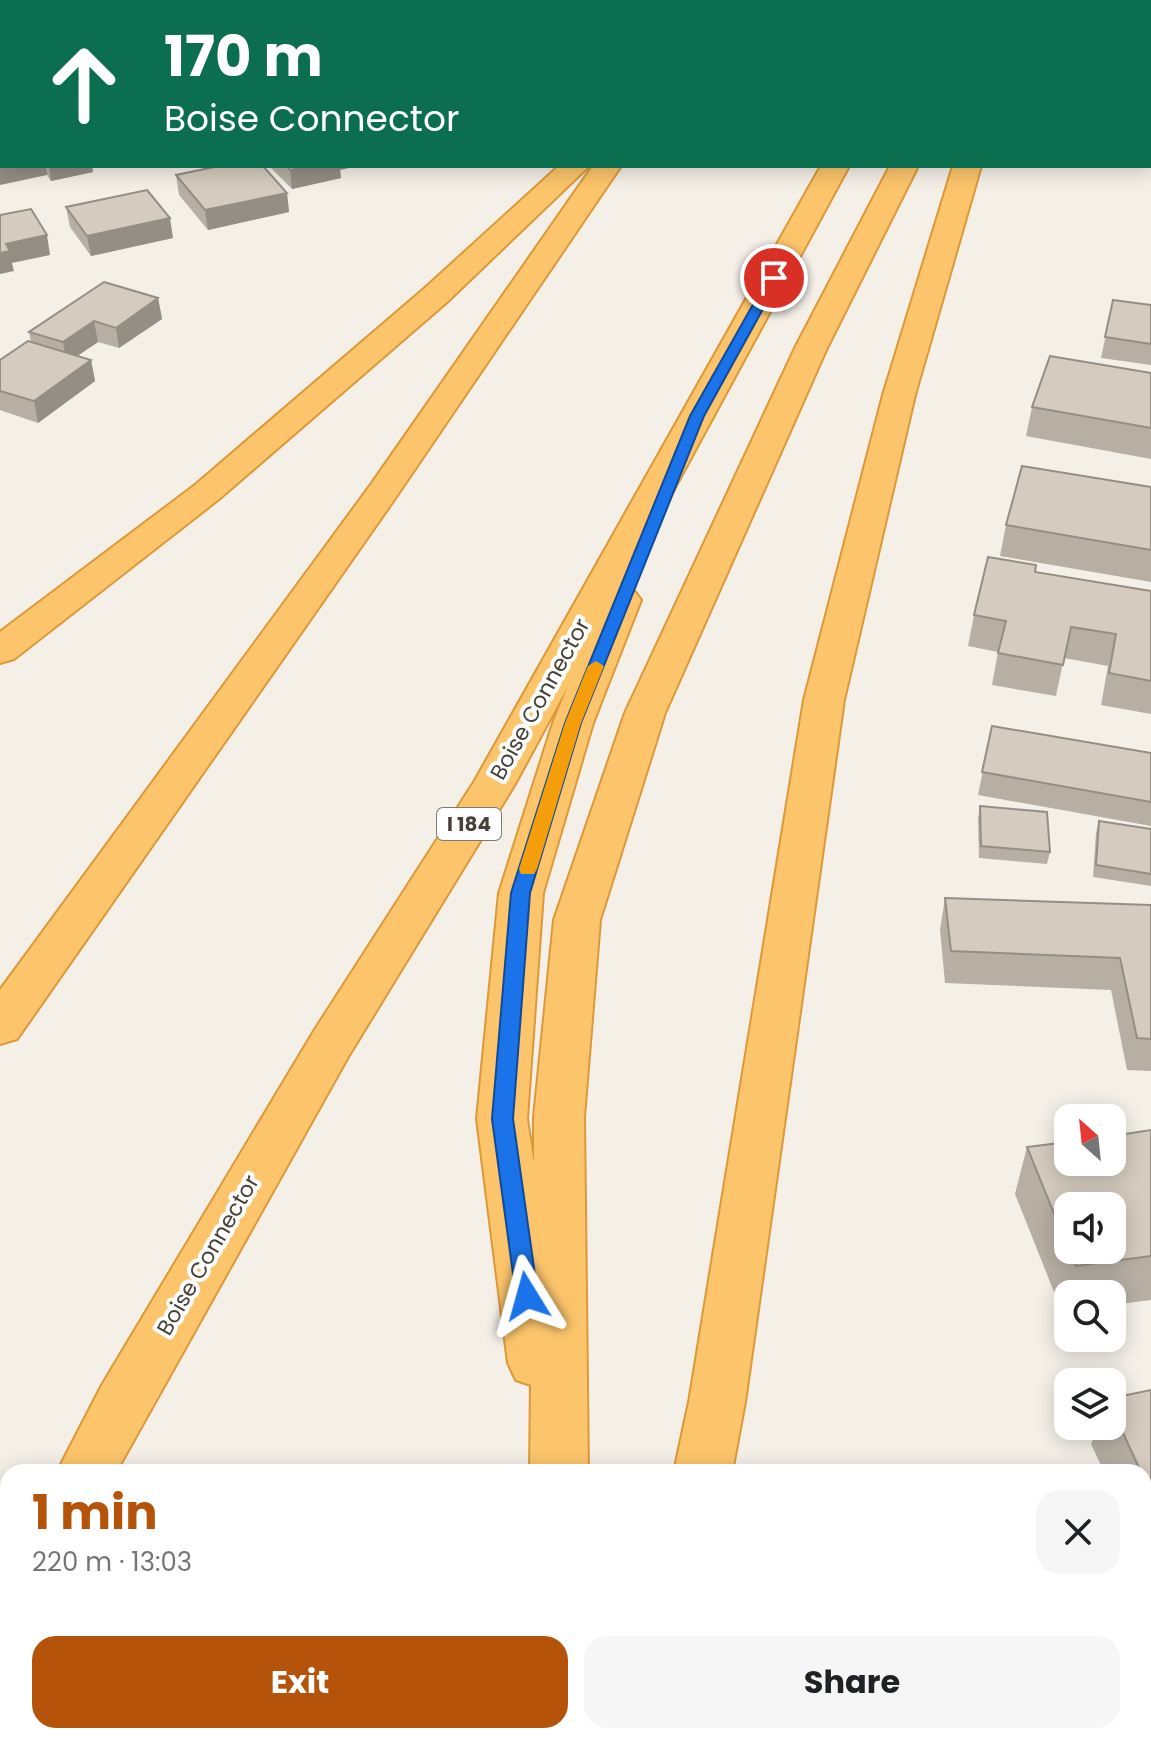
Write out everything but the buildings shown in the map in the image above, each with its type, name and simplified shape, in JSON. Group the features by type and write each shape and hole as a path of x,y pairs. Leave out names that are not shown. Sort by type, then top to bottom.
{"highway":[{"path":"0,651 207,492 436,295 573,168"},
{"path":"0,1026 384,490 606,168"},
{"name":"Boise Connector","path":"90,1464 122,1403 331,1044 494,784 834,168"},
{"path":"559,1464 559,1117 577,920 645,713 811,348 903,168"},
{"path":"705,1464 717,1402 824,700 899,395 966,168"},
{"path":"551,1464 502,1119 521,893 573,723 697,416"}],"slow traffic":[{"path":"528,869 573,723 596,666"}],"route":[{"path":"527,1296 502,1119 521,893 573,723 697,416 774,278"}]}
